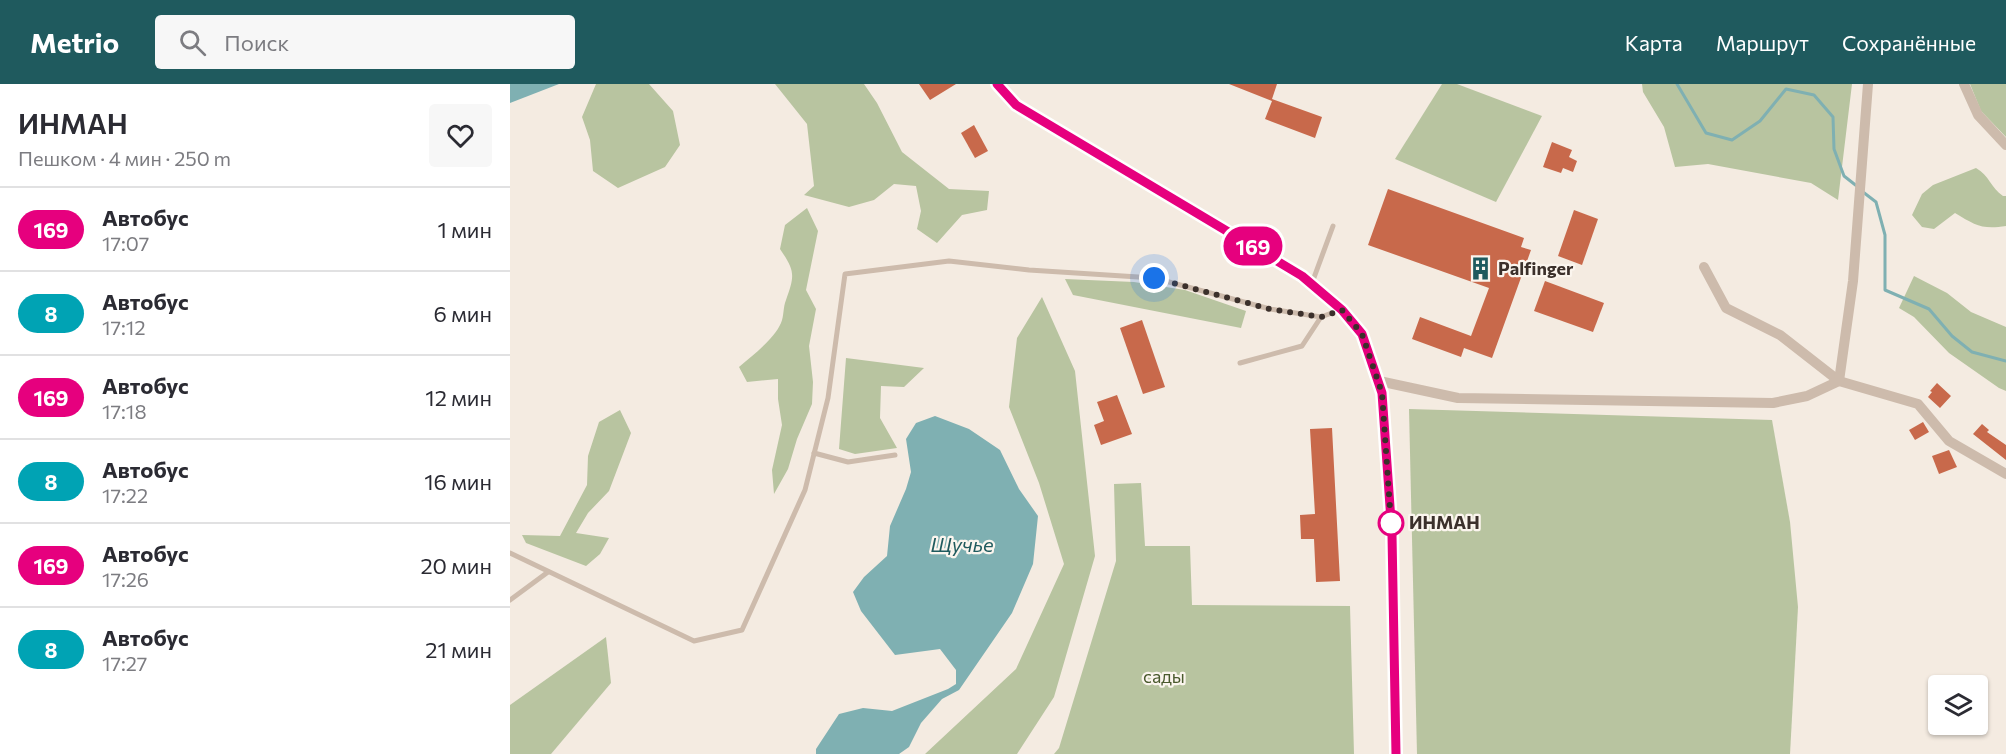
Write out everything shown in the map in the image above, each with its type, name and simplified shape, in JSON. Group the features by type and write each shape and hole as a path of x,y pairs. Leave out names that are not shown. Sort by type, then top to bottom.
{"street":[{"path":"997,84 1016,105 1312,283 1342,310 1362,334 1382,393 1392,535 1396,754"},
{"path":"1839,381 1853,281 1868,84"},
{"path":"1964,84 1978,115 2006,145"},
{"path":"1704,267 1726,308 1779,335 1839,381 1918,404 1949,441 2006,474"},
{"path":"1378,381 1458,398 1773,403 1807,396 1839,381"}],"lane":[{"path":"1312,283 1333,226"},
{"path":"510,553 694,641 742,630 805,490 828,398 845,274 949,261 1029,270 1154,278 1270,309 1321,317 1342,310"},
{"path":"1240,363 1302,346 1321,317"},
{"path":"814,453 848,462 895,455"},
{"path":"510,600 548,572"}],"green space":[{"path":"596,84 649,84 673,111 680,145 665,167 618,188 593,171 590,140 582,117"},
{"path":"775,84 864,84 877,103 902,152 949,189 989,191 987,210 962,215 937,243 917,229 921,211 916,186 894,184 874,200 849,207 804,195 814,186 807,124"},
{"path":"1442,84 1457,84 1542,116 1496,202 1395,159"},
{"path":"1642,84 1852,84 1838,200 1811,183 1708,164 1675,167 1664,127 1643,92"},
{"path":"1970,84 2006,84 2006,137 1981,111"},
{"path":"1976,168 1984,174 1999,193 2006,196 2006,226 1979,226 1955,213 1934,229 1922,227 1912,215 1922,194 1933,185"},
{"path":"807,208 818,231 806,290 816,309 809,346 813,382 812,404 797,439 788,469 774,494 772,470 782,425 778,379 747,382 739,367 768,341 781,323 792,279 789,263 780,249 785,225"},
{"path":"1914,276 1947,293 1971,312 2006,327 2006,391 1949,353 1914,317 1899,308"},
{"path":"1065,279 1134,282 1185,290 1246,311 1241,328 1073,295"},
{"path":"1042,297 1075,371 1095,556 1054,697 1017,754 925,754 1016,669 1064,564 1039,483 1009,407 1017,338"},
{"path":"846,358 924,368 904,387 881,386 880,418 897,448 855,454 839,449"},
{"path":"1409,409 1772,420 1790,522 1798,607 1790,754 1417,754"},
{"path":"620,410 631,433 609,491 588,513 576,533 609,538 600,554 586,566 526,543 522,535 560,536 587,485 588,456 599,422"},
{"name":"сады","path":"1141,483 1145,546 1190,546 1192,605 1350,606 1354,754 1054,754 1059,748 1116,561 1114,484"},
{"path":"606,637 611,683 551,754 510,754 510,705"}],"water":[{"path":"510,84 559,84 510,103"},
{"name":"Щучье","path":"935,416 969,429 1000,450 1019,489 1038,516 1033,564 1012,613 959,690 942,699 921,723 909,747 899,754 816,754 816,749 839,714 863,708 892,711 956,684 956,670 940,649 895,655 861,611 853,592 864,577 887,556 890,526 911,472 906,439 916,423"}],"building":[{"path":"919,84 956,84 930,100"},
{"path":"1229,84 1277,84 1272,99 1322,117 1315,138 1265,119 1272,101"},
{"path":"974,125 988,151 975,158 961,133"},
{"path":"1552,142 1572,150 1569,157 1577,161 1573,172 1563,168 1561,173 1543,167"},
{"name":"Palfinger","path":"1388,189 1524,238 1521,247 1531,250 1492,358 1464,348 1461,357 1412,339 1420,317 1471,336 1489,288 1368,245"},
{"path":"1574,210 1598,219 1582,265 1558,256"},
{"path":"1545,281 1604,303 1593,332 1534,311"},
{"path":"1142,320 1165,387 1143,394 1120,328"},
{"path":"1937,383 1951,396 1940,408 1928,397"},
{"path":"1117,395 1132,434 1101,445 1094,425 1104,421 1097,402"},
{"path":"1923,422 1929,432 1915,440 1909,430"},
{"path":"1982,424 1989,430 1987,432 2006,445 2006,460 1973,434"},
{"path":"1332,428 1340,581 1316,582 1314,539 1301,539 1300,515 1315,514 1310,429"},
{"path":"1949,450 1957,467 1939,474 1932,456"}],"waterway":[{"path":"1677,84 1706,133 1732,140 1760,121 1786,89 1814,95 1833,117 1834,149 1844,176 1858,187"},
{"path":"1863,192 1876,202 1885,235 1885,290 1929,309 1952,336 1972,352 2006,361"}],"bus line":[{"name":"169","path":"997,84 1016,105 1302,276 1342,310 1362,334 1382,393 1392,535 1396,754"}],"place":[{"name":"Palfinger","path":"1480,269"},
{"name":"ИНМАН","path":"1391,523"}],"route":[{"path":"1154,278 1270,309 1321,317 1342,310 1362,334 1382,393 1391,523"}]}
